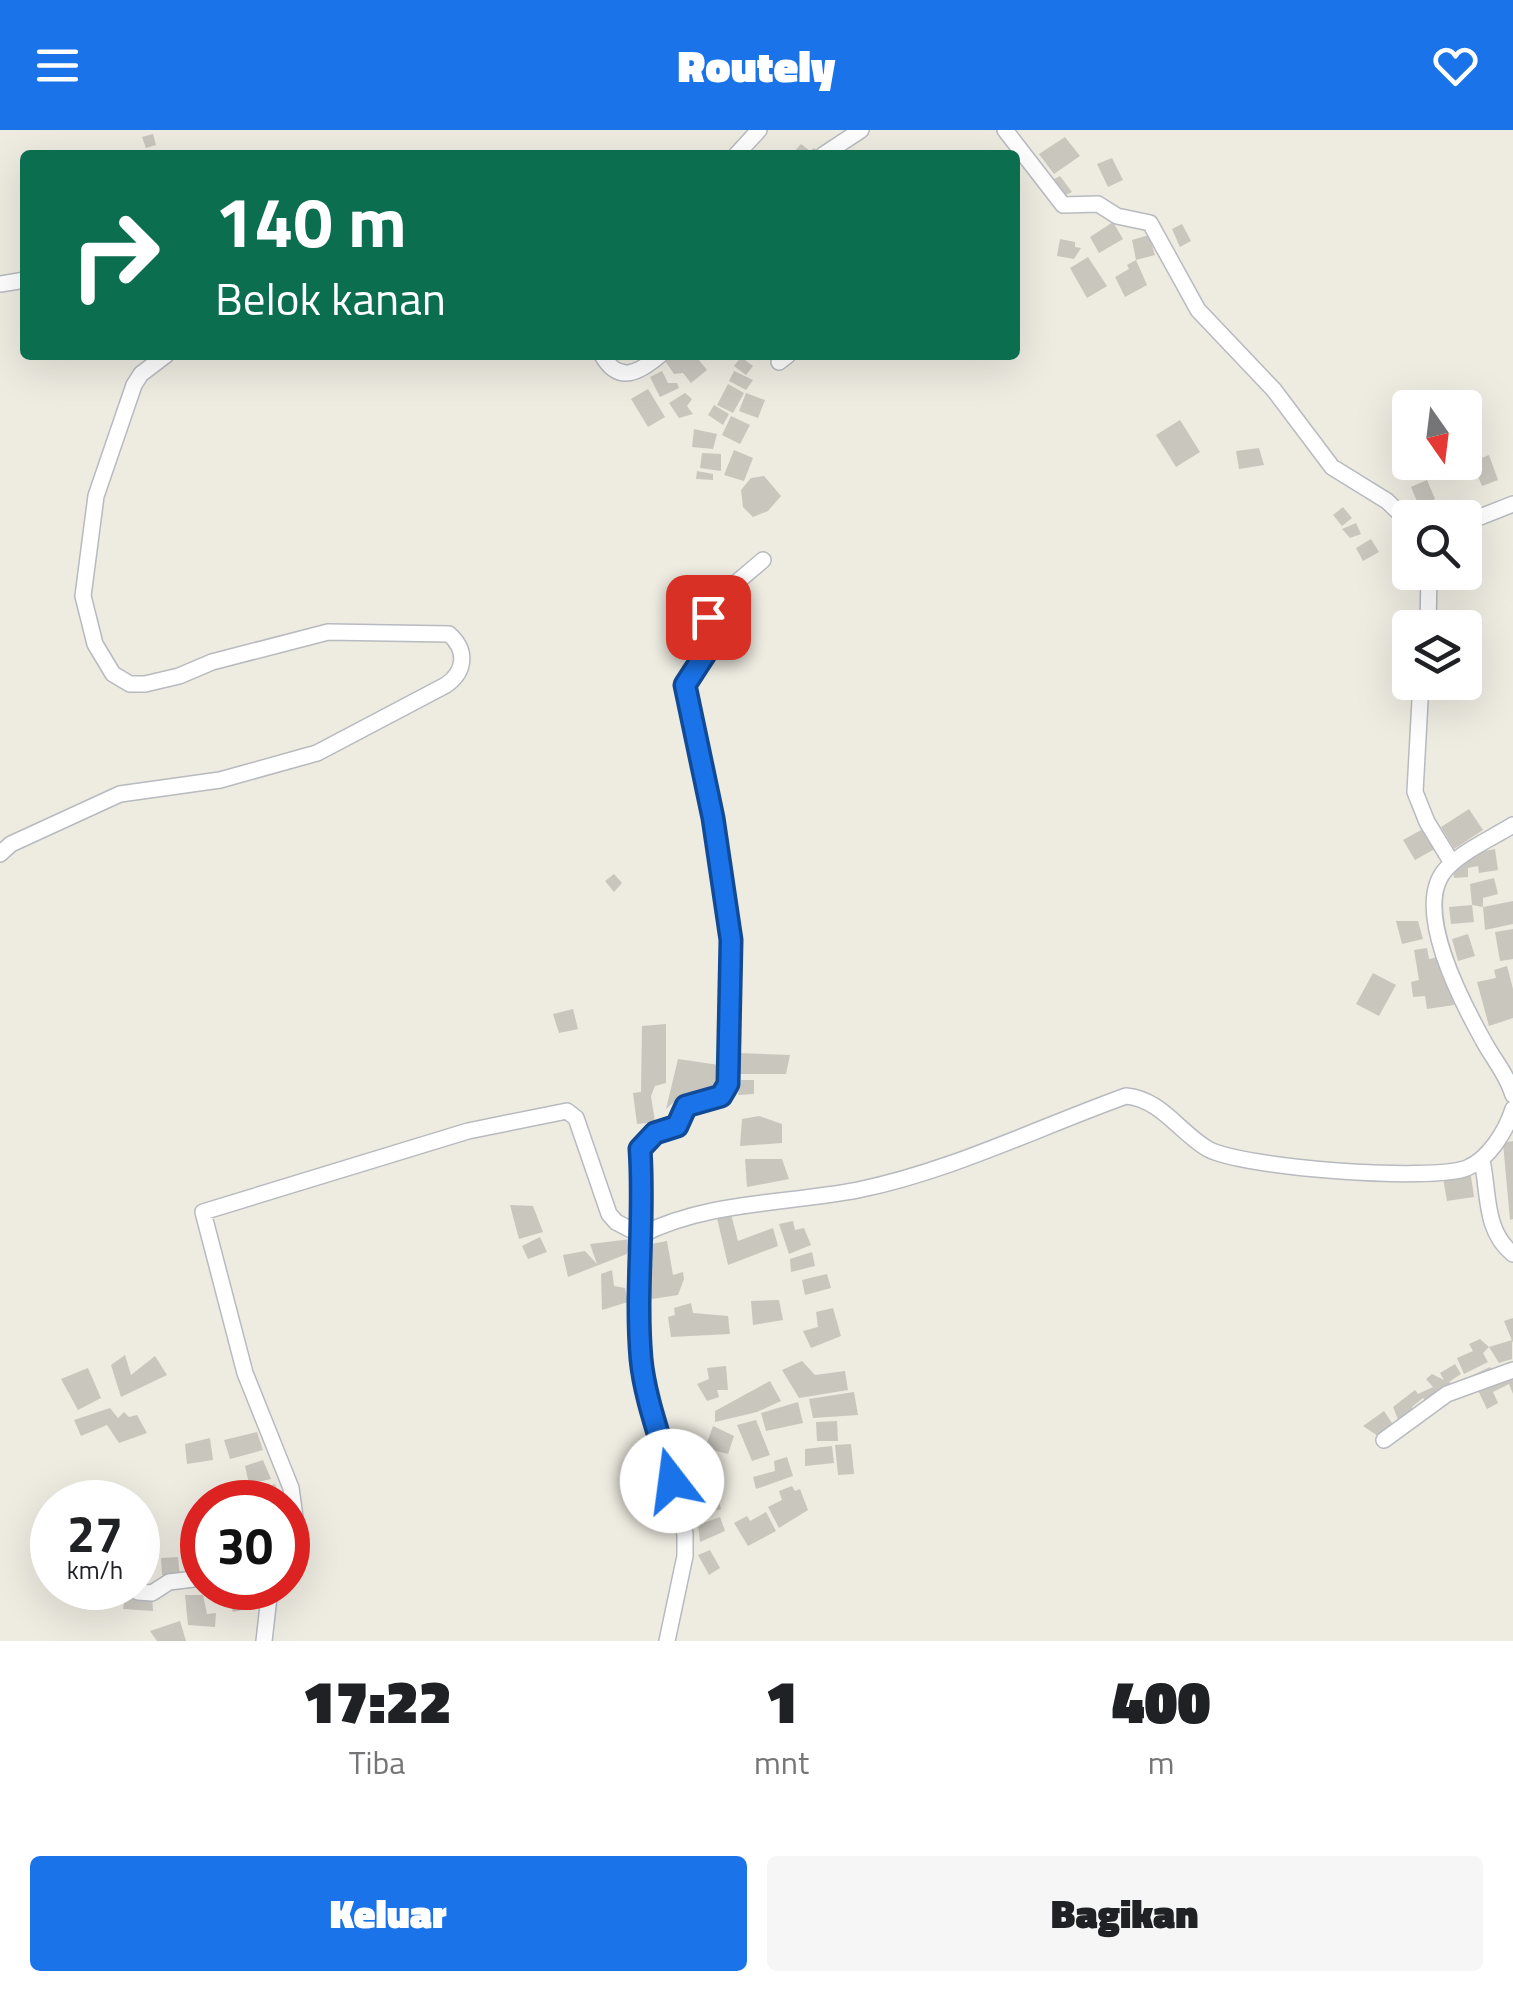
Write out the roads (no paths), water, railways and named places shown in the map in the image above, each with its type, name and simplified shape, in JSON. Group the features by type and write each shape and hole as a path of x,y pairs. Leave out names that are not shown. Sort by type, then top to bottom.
{"street":[{"path":"741,150 759,130"},
{"path":"831,150 862,130"},
{"path":"1005,130 1064,205 1098,204 1116,216 1150,224 1198,310 1274,390 1332,467 1392,506"},
{"path":"0,854 10,844 120,794 220,780 317,752 446,685 462,666 458,644 448,634 336,631 212,662 179,676 144,684 130,684 113,674 100,654 84,607 96,496 134,385 161,360"},
{"path":"606,360 614,369 630,374 641,372 654,360"},
{"path":"1482,516 1513,504"},
{"path":"667,1641 685,1534 642,1360 640,1149 655,1133 677,1126 686,1106 721,1096 728,1084 731,940 713,818 685,685 709,648 711,604 763,560"},
{"path":"1420,700 1415,792 1426,822 1452,863"},
{"path":"1513,826 1452,863 1436,890 1439,937 1470,1016 1513,1095"},
{"path":"641,1236 667,1224 736,1206 859,1190 946,1165 1126,1096 1140,1097 1156,1107 1207,1148 1248,1160 1316,1170 1460,1170 1482,1160 1513,1109"},
{"path":"289,1480 246,1373 203,1212 468,1132 566,1110 576,1118 609,1214 641,1236"},
{"path":"1482,1160 1491,1224 1497,1238 1513,1254"},
{"path":"1384,1440 1447,1394 1513,1370"},
{"path":"264,1641 267,1610"}]}
